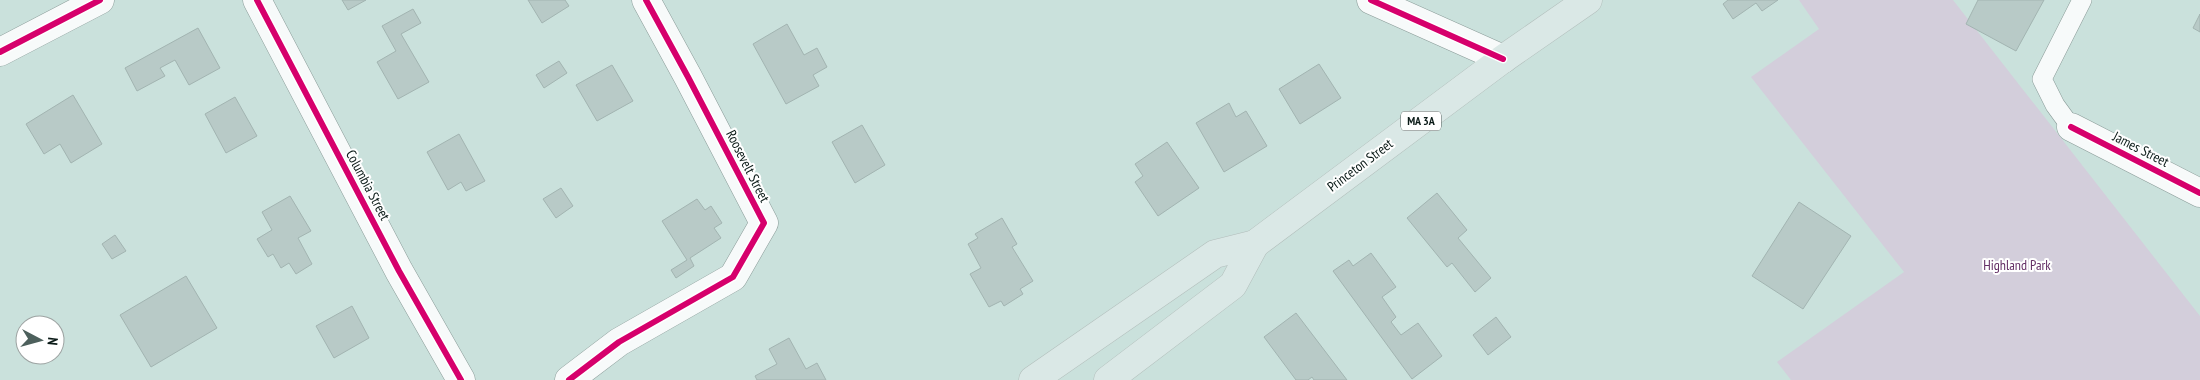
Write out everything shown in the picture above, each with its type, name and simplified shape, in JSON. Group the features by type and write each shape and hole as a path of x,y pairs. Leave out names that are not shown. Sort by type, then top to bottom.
{"main road":[{"name":"Princeton Street","path":"1033,380 1215,254 1255,244 1503,59 1588,0"},
{"name":"Princeton Street","path":"1108,380 1233,285 1255,244"}],"street":[{"path":"0,52 100,0"},
{"name":"Columbia Street","path":"257,0 399,271 461,380"},
{"name":"Roosevelt Street","path":"569,380 619,342 733,277 764,223 646,0"},
{"path":"1371,0 1503,59"},
{"name":"James Street","path":"2071,127 2200,193"}],"lane":[{"path":"2071,127 2055,106 2042,79 2082,0"}],"green space":[{"name":"Highland Park","path":"1799,0 1953,0 2200,316 2200,380 1791,380 1777,362 1904,272 1751,77 1819,29"}],"building":[{"path":"342,0 366,0 348,10"},
{"path":"528,0 565,0 569,6 542,23"},
{"path":"1728,0 1778,0 1762,11 1756,3 1733,19 1723,4"},
{"path":"1978,0 2044,0 2016,51 1966,24"},
{"path":"413,9 421,23 401,34 429,82 398,99 377,62 396,51 382,26"},
{"path":"2200,14 2200,32 2193,28"},
{"path":"787,24 804,55 817,48 827,67 813,75 819,86 786,104 753,44"},
{"path":"198,28 220,68 189,85 175,60 160,68 165,76 137,91 125,68"},
{"path":"559,61 567,73 544,88 536,75"},
{"path":"1319,64 1341,98 1300,124 1279,89"},
{"path":"612,65 633,101 597,121 576,85"},
{"path":"73,95 102,144 71,163 60,144 44,154 26,124"},
{"path":"235,97 257,136 226,153 205,114"},
{"path":"1229,103 1236,117 1246,111 1267,146 1224,172 1196,123"},
{"path":"862,125 885,165 855,183 832,142"},
{"path":"459,134 485,181 466,191 461,182 448,190 427,152"},
{"path":"1167,142 1199,188 1158,216 1135,182 1143,176 1135,164"},
{"path":"561,188 573,206 556,218 543,199"},
{"path":"1437,193 1467,230 1458,238 1491,278 1475,292 1452,263 1447,267 1407,218"},
{"path":"290,196 311,231 298,238 312,264 296,274 289,263 281,268 273,254 268,257 257,239 272,230 262,212"},
{"path":"697,199 705,210 711,206 722,223 714,228 721,238 690,258 694,266 676,278 671,270 687,260 662,221"},
{"path":"1799,202 1851,236 1803,309 1752,276"},
{"path":"1002,218 1017,244 1012,247 1033,281 1020,289 1023,294 1004,306 1001,301 989,307 970,274 981,268 968,244 978,238 975,234"},
{"path":"115,235 126,251 112,259 102,244"},
{"path":"1371,253 1396,287 1382,297 1396,317 1391,322 1401,335 1418,323 1442,356 1412,379 1333,271 1349,260 1353,266"},
{"path":"186,276 217,328 151,367 120,315"},
{"path":"352,306 369,338 334,358 316,326"},
{"path":"1296,313 1347,380 1314,380 1312,377 1308,380 1296,380 1264,337"},
{"path":"1496,317 1511,337 1488,355 1473,335"},
{"path":"789,338 806,369 817,363 826,380 757,380 755,376 777,364 769,349"}],"cycle path":[{"path":"0,52 100,0"},
{"path":"257,0 399,271 461,380"},
{"path":"569,380 619,342 733,277 764,223 646,0"},
{"path":"1371,0 1503,59"},
{"path":"2071,127 2200,193"}]}
